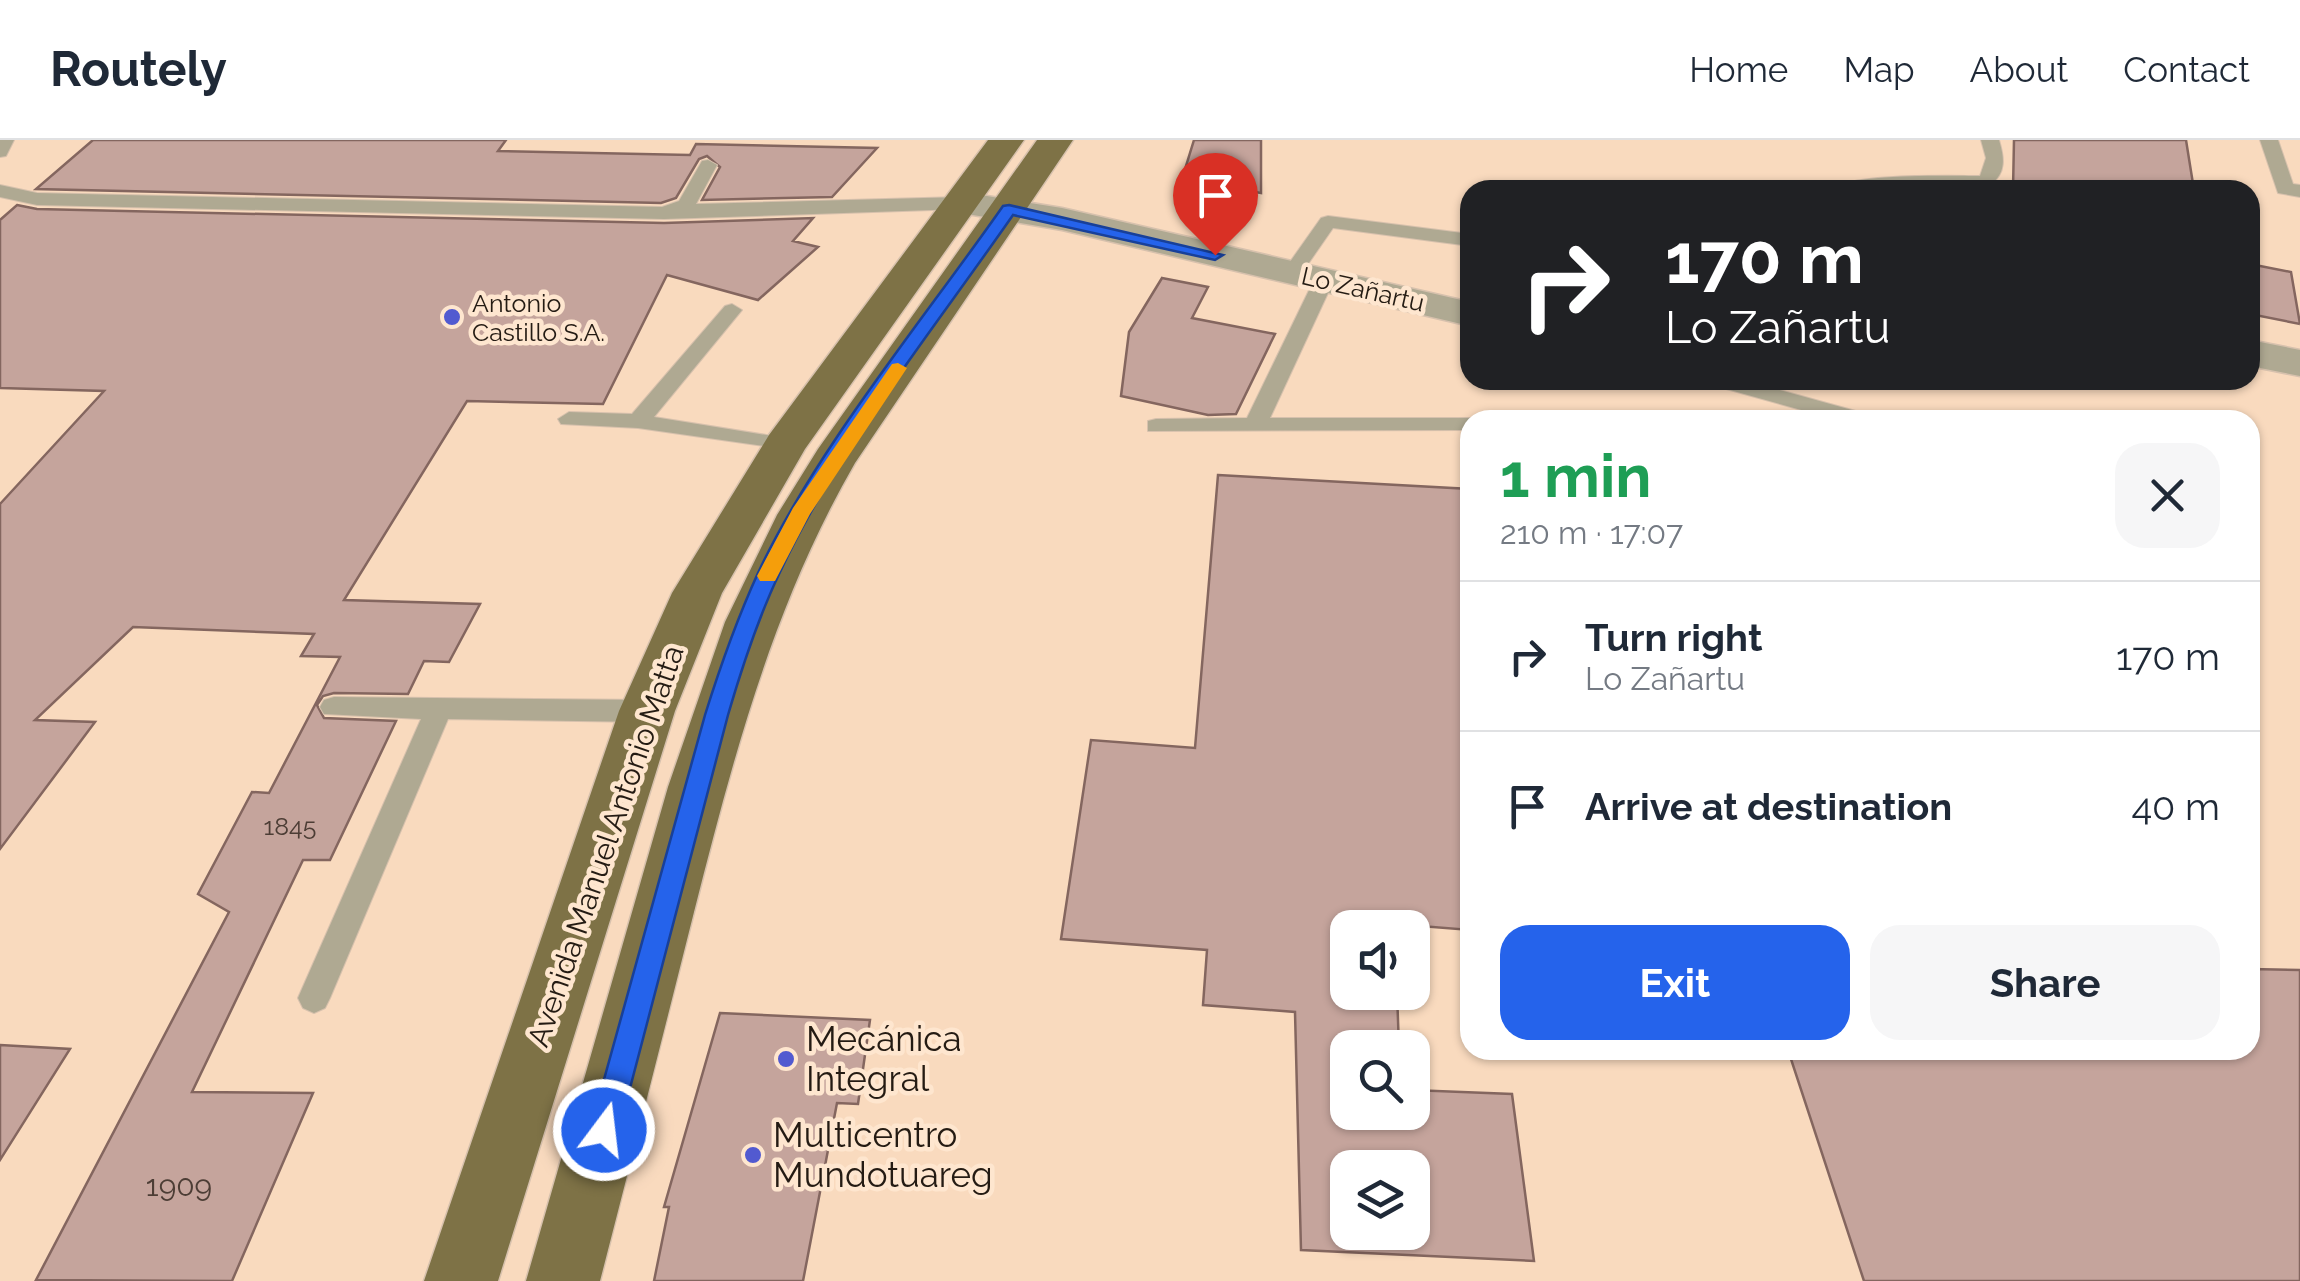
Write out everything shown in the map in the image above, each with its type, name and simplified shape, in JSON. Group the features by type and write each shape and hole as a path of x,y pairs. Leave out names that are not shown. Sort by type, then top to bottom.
{"main road":[{"name":"Avenida Manuel Antonio Matta","path":"563,1281 716,715 752,610 826,473 985,206 1006,140"},
{"name":"Avenida Manuel Antonio Matta","path":"462,1281 646,711 696,592 785,445 985,206 1056,140"}],"street":[{"name":"Lo Zañartu","path":"985,206 1460,312"},
{"path":"2260,355 2300,362"}],"lane":[{"path":"0,152 6,140"},
{"path":"1986,180 1995,158 1990,140"},
{"path":"2269,140 2284,189 2300,191"},
{"path":"674,210 686,205 708,165"},
{"path":"0,191 36,199 629,213 985,206"},
{"path":"1256,425 1328,222 1460,239"},
{"path":"638,421 732,310"},
{"path":"1756,390 1826,410"},
{"path":"569,419 638,421 785,445"},
{"path":"1156,426 1460,422"},
{"path":"334,707 646,711"},
{"path":"314,998 439,708"}],"shaded area":[{"path":"0,140 2300,140 2300,1281 0,1281"}],"building":[{"path":"93,140 506,140 498,151 690,155 696,144 877,148 832,197 702,200 720,167 707,156 699,159 676,198 661,203 36,189"},
{"path":"1194,140 1261,140 1261,193 1182,179"},
{"path":"2014,140 2186,140 2192,180 2013,180"},
{"path":"17,205 37,209 664,223 813,218 793,241 818,247 758,300 667,275 603,404 467,401 344,600 480,604 449,662 424,661 408,694 334,693 323,696 317,705 324,718 396,721 330,860 303,860 192,1092 313,1093 232,1281 36,1280 229,912 198,894 252,792 269,793 340,657 301,656 314,634 133,627 35,720 95,722 0,849 0,504 104,391 0,388 0,220"},
{"path":"2260,266 2291,272 2300,324 2260,316"},
{"path":"1162,278 1208,287 1192,318 1275,334 1236,414 1208,415 1121,396 1129,332"},
{"path":"1218,475 1460,488 1460,929 1430,927 1430,910 1330,910 1330,1010 1398,1010 1398,1030 1330,1030 1330,1130 1430,1130 1430,1091 1512,1094 1534,1261 1301,1250 1295,1012 1203,1005 1207,950 1061,939 1091,740 1195,748"},
{"path":"2260,969 2300,970 2300,1281 1864,1281 1791,1060 2260,1060"},
{"path":"720,1013 870,1020 858,1104 837,1103 803,1281 654,1281 669,1207 664,1207"},
{"path":"0,1045 70,1049 0,1160"}],"slow traffic":[{"path":"768,576 800,513 898,368"}],"place":[{"name":"Antonio Castillo S.A.","path":"452,317"},
{"name":"Mecánica Integral","path":"786,1059"},
{"name":"Multicentro Mundotuareg","path":"753,1155"}],"route":[{"path":"604,1130 716,715 736,652 770,570 834,460 1009,209 1215,255"}]}
